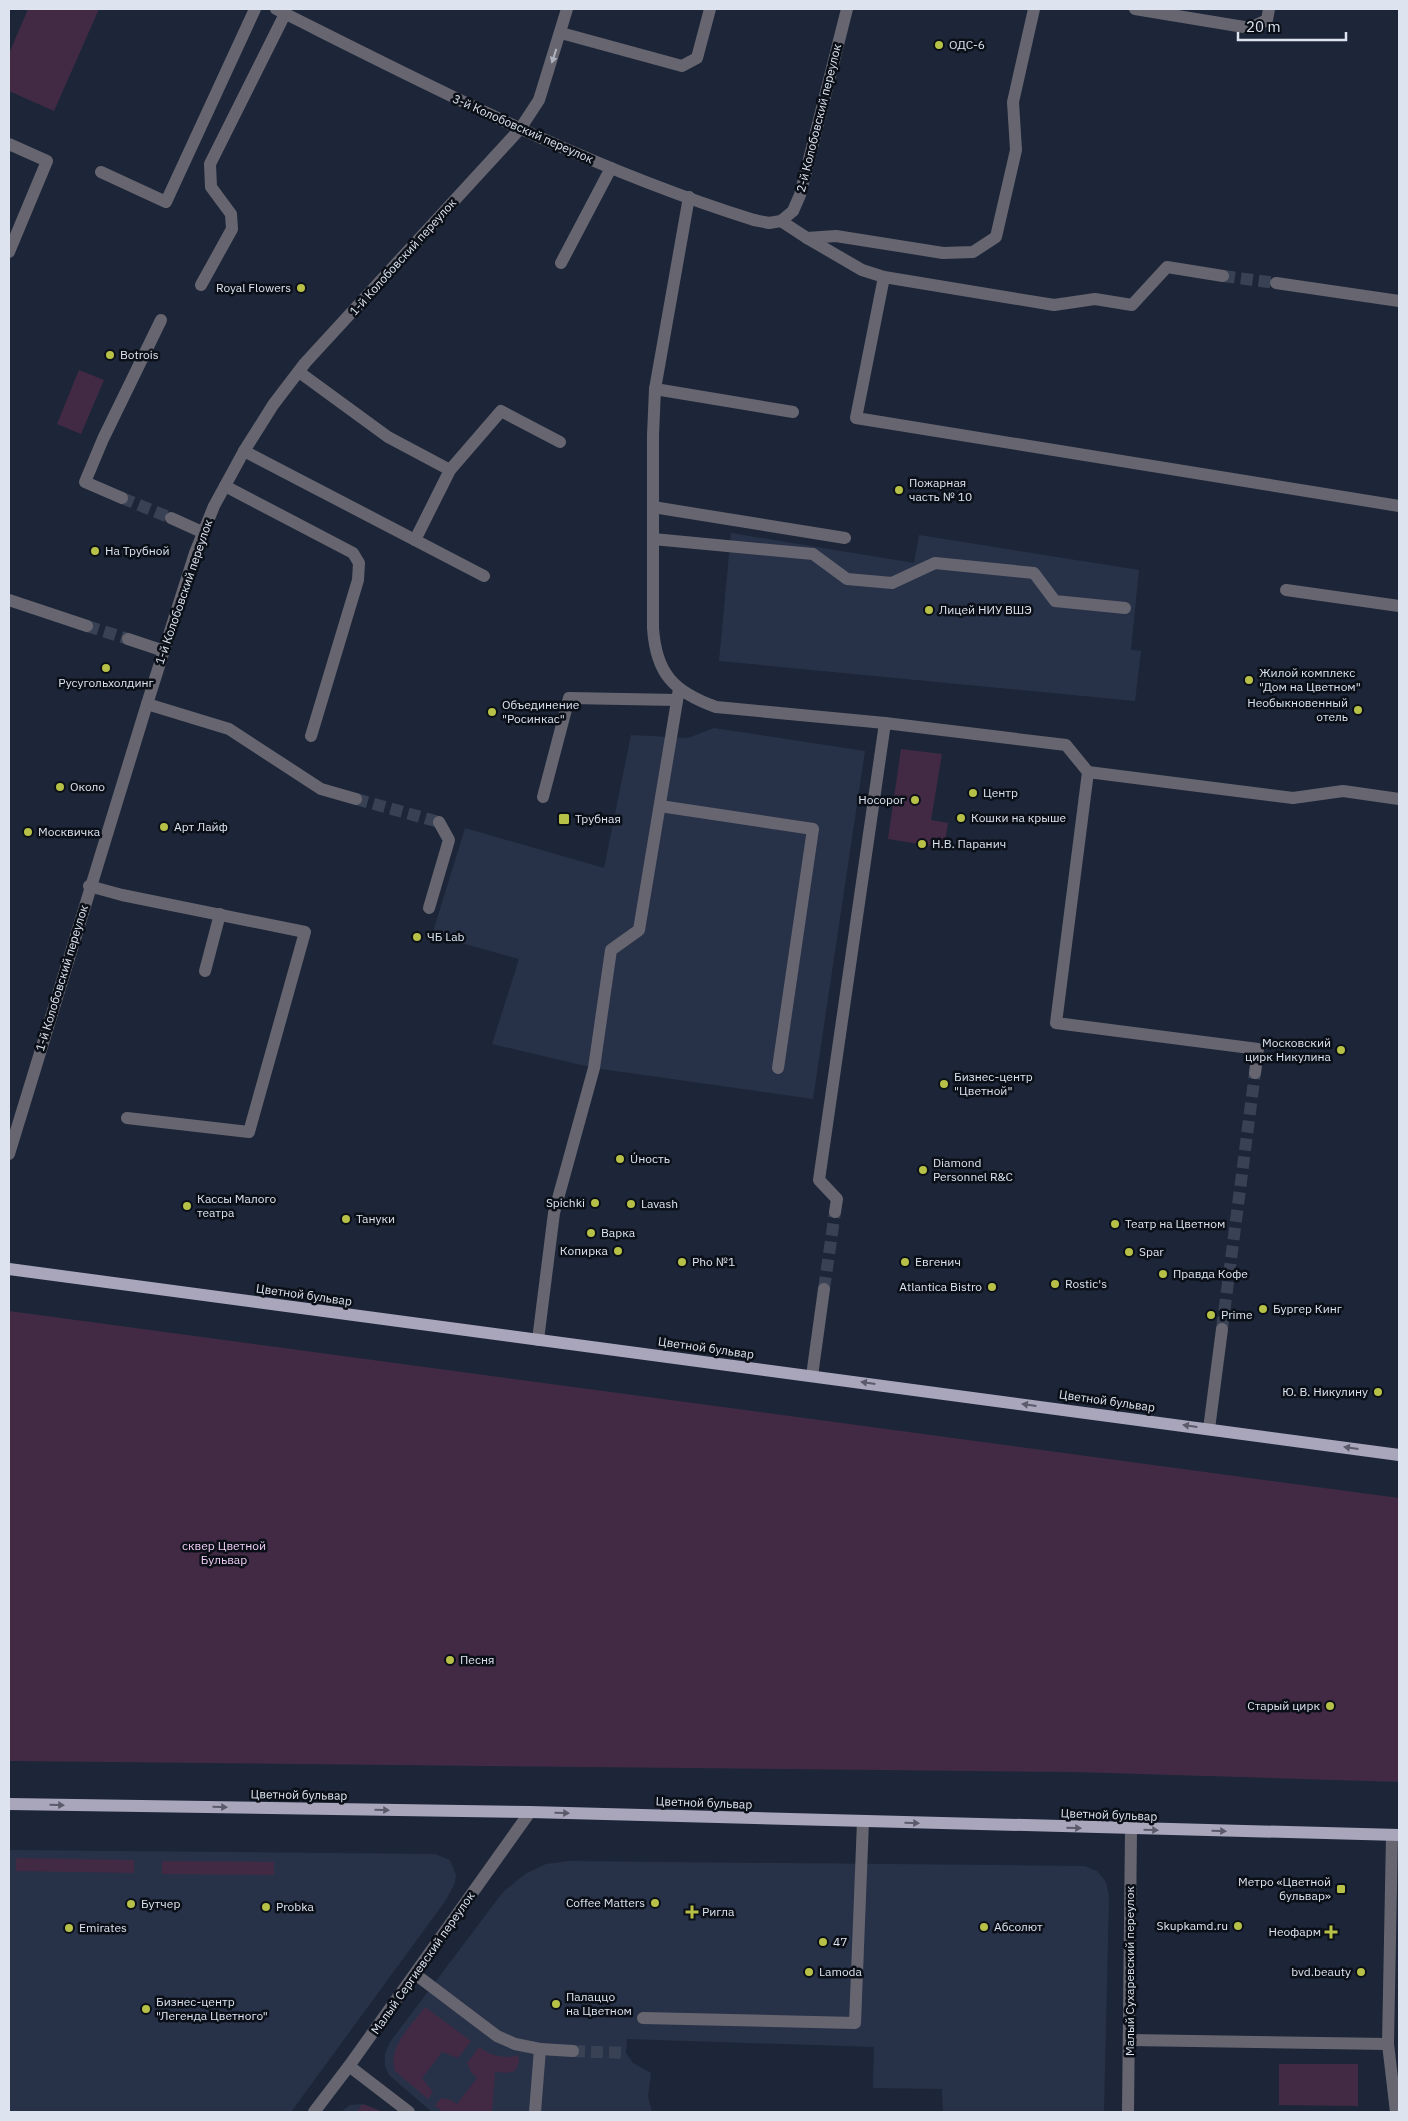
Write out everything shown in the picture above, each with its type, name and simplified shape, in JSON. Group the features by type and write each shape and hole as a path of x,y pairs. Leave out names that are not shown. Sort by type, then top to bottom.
{"main road":[{"name":"Цветной бульвар","path":"9,1269 1399,1455"},
{"name":"Цветной бульвар","path":"9,1804 530,1812 1396,1835"}],"street":[{"path":"101,172 166,202 255,9"},
{"name":"1-й Колобовский переулок","path":"9,1154 15,1110 90,886 202,532 244,451 273,405 299,372 520,129 539,100 567,9"},
{"path":"561,33 682,66 697,58 710,9"},
{"name":"2-й Колобовский переулок","path":"781,221 793,211 800,195 847,9"},
{"path":"808,238 836,236 943,253 974,252 996,237 1016,150 1013,102 1034,9"},
{"path":"1134,9 1160,11 1250,28 1267,20 1269,9"},
{"path":"201,285 232,229 231,214 211,187 210,164 281,11"},
{"name":"3-й Колобовский переулок","path":"281,11 520,129 611,168 754,220 769,223 781,221"},
{"path":"9,144 47,160 9,252"},
{"path":"561,263 611,168"},
{"path":"538,1340 554,1213 594,1068 612,950 639,930 678,694 663,671 654,648 653,507 655,389 689,197"},
{"path":"781,221 862,270 884,277 1054,305 1095,299 1132,305 1167,267 1223,276"},
{"path":"884,277 856,418 1399,506"},
{"path":"1276,283 1399,301"},
{"path":"122,498 85,482 103,440 161,320"},
{"path":"299,372 388,438 450,470"},
{"path":"655,389 793,412"},
{"path":"414,540 450,470 500,411 560,442"},
{"path":"244,451 484,576"},
{"path":"225,486 353,553 359,563 358,580 310,736"},
{"path":"653,507 845,538"},
{"path":"172,518 202,532"},
{"path":"653,539 813,554 847,578 892,583 935,563 1034,573 1055,601 1125,608"},
{"path":"1286,590 1399,606"},
{"path":"9,600 87,626"},
{"path":"128,640 164,651"},
{"path":"543,796 569,698 678,694 716,707 885,723 1066,745 1088,772 1292,798 1343,791 1399,799"},
{"path":"147,704 228,729 321,789 356,799"},
{"path":"835,1212 837,1199 819,1180 885,723"},
{"path":"1088,772 1056,1023 1258,1049 1255,1073"},
{"path":"660,806 813,830 778,1068"},
{"path":"430,908 449,840 439,822"},
{"path":"90,886 122,895 305,932 249,1132 127,1118"},
{"path":"205,971 220,914"},
{"path":"812,1376 824,1289"},
{"path":"1209,1429 1222,1328"},
{"name":"Малый Сергиевский переулок","path":"314,2112 349,2066 530,1812"},
{"path":"643,2018 855,2023 863,1821"},
{"name":"Малый Сухаревский переулок","path":"1128,2112 1131,1829"},
{"path":"1396,1835 1388,2044 1396,2112"},
{"path":"415,1974 497,2036 515,2044 573,2051"},
{"path":"1130,2040 1388,2044"},
{"path":"535,2112 540,2048"},
{"path":"349,2066 409,2112"}],"shaded area":[{"name":"Лицей НИУ ВШЭ","path":"731,533 914,563 919,535 1139,570 1131,650 1141,651 1135,701 719,661"},
{"path":"714,728 865,751 813,1099 594,1068 492,1044 519,959 432,935 465,828 604,868 631,735 688,738"},
{"path":"9,1850 435,1854 450,1860 456,1875 454,1885 446,1900 291,2112 9,2112"},
{"path":"569,1861 1084,1866 1097,1871 1106,1882 1109,1896 1104,2112 943,2112 942,2089 873,2088 874,2047 627,2039 626,2053 633,2063 651,2073 648,2096 652,2112 432,2112 389,2075 385,2066 385,2054 390,2042 503,1892 525,1874 546,1864"},
{"path":"363,2104 383,2112 341,2112 350,2105"}],"green space":[{"path":"28,9 99,9 54,111 9,91 9,54"},
{"path":"79,370 104,380 81,434 57,424"},
{"path":"901,749 942,754 931,820 948,823 944,848 888,839"},
{"name":"сквер Цветной Бульвар","path":"9,1311 1399,1498 1399,1782 1075,1772 9,1761"},
{"path":"16,1858 134,1860 134,1873 16,1871"},
{"path":"162,1861 274,1862 274,1875 162,1874"},
{"path":"425,2007 471,2041 458,2058 442,2052 422,2078 433,2092 428,2099 395,2071 393,2062 394,2053 402,2037"},
{"path":"479,2047 497,2056 508,2057 518,2055 519,2062 515,2071 507,2073 495,2072 492,2112 443,2112 435,2106 441,2098 451,2100 457,2104 477,2078 471,2072 467,2063"},
{"path":"1279,2064 1358,2064 1358,2106 1279,2105"},
{"path":"363,2104 383,2112 356,2112"}],"tunnel":[{"path":"1223,276 1276,283"},
{"path":"122,498 171,518"},
{"path":"87,626 128,639"},
{"path":"356,799 439,822"},
{"path":"1222,1329 1255,1073"},
{"path":"824,1289 835,1212"},
{"path":"573,2051 626,2053"}],"place":[{"name":"ОДС-6","path":"939,45"},
{"name":"Royal Flowers","path":"301,288"},
{"name":"Botrois","path":"110,355"},
{"name":"Пожарная часть № 10","path":"899,490"},
{"name":"На Трубной","path":"95,551"},
{"name":"Лицей НИУ ВШЭ","path":"929,610"},
{"name":"Русугольхолдинг","path":"106,668"},
{"name":"Жилой комплекс \"Дом на Цветном\"","path":"1249,680"},
{"name":"Необыкновенный отель","path":"1358,710"},
{"name":"Объединение \"Росинкас\"","path":"492,712"},
{"name":"Около","path":"60,787"},
{"name":"Центр","path":"973,793"},
{"name":"Носорог","path":"915,800"},
{"name":"Кошки на крыше","path":"961,818"},
{"name":"Трубная","path":"564,819"},
{"name":"Арт Лайф","path":"164,827"},
{"name":"Москвичка","path":"28,832"},
{"name":"Н.В. Паранич","path":"922,844"},
{"name":"ЧБ Lab","path":"417,937"},
{"name":"Московский цирк Никулина","path":"1341,1050"},
{"name":"Бизнес-центр \"Цветной\"","path":"944,1084"},
{"name":"Úность","path":"620,1159"},
{"name":"Diamond Personnel R&C","path":"923,1170"},
{"name":"Spichki","path":"595,1203"},
{"name":"Lavash","path":"631,1204"},
{"name":"Кассы Малого театра","path":"187,1206"},
{"name":"Тануки","path":"346,1219"},
{"name":"Театр на Цветном","path":"1115,1224"},
{"name":"Варка","path":"591,1233"},
{"name":"Копирка","path":"618,1251"},
{"name":"Spar","path":"1129,1252"},
{"name":"Pho №1","path":"682,1262"},
{"name":"Евгенич","path":"905,1262"},
{"name":"Правда Кофе","path":"1163,1274"},
{"name":"Rostic's","path":"1055,1284"},
{"name":"Atlantica Bistro","path":"992,1287"},
{"name":"Бургер Кинг","path":"1263,1309"},
{"name":"Prime","path":"1211,1315"},
{"name":"Ю. В. Никулину","path":"1378,1392"},
{"name":"Песня","path":"450,1660"},
{"name":"Старый цирк","path":"1330,1706"},
{"name":"Метро «Цветной бульвар»","path":"1341,1889"},
{"name":"Coffee Matters","path":"655,1903"},
{"name":"Бутчер","path":"131,1904"},
{"name":"Probka","path":"266,1907"},
{"name":"Ригла","path":"692,1912"},
{"name":"Skupkamd.ru","path":"1238,1926"},
{"name":"Абсолют","path":"984,1927"},
{"name":"Emirates","path":"69,1928"},
{"name":"Неофарм","path":"1331,1932"},
{"name":"47","path":"823,1942"},
{"name":"Lamoda","path":"809,1972"},
{"name":"bvd.beauty","path":"1361,1972"},
{"name":"Палаццо на Цветном","path":"556,2004"},
{"name":"Бизнес-центр \"Легенда Цветного\"","path":"146,2009"}]}
